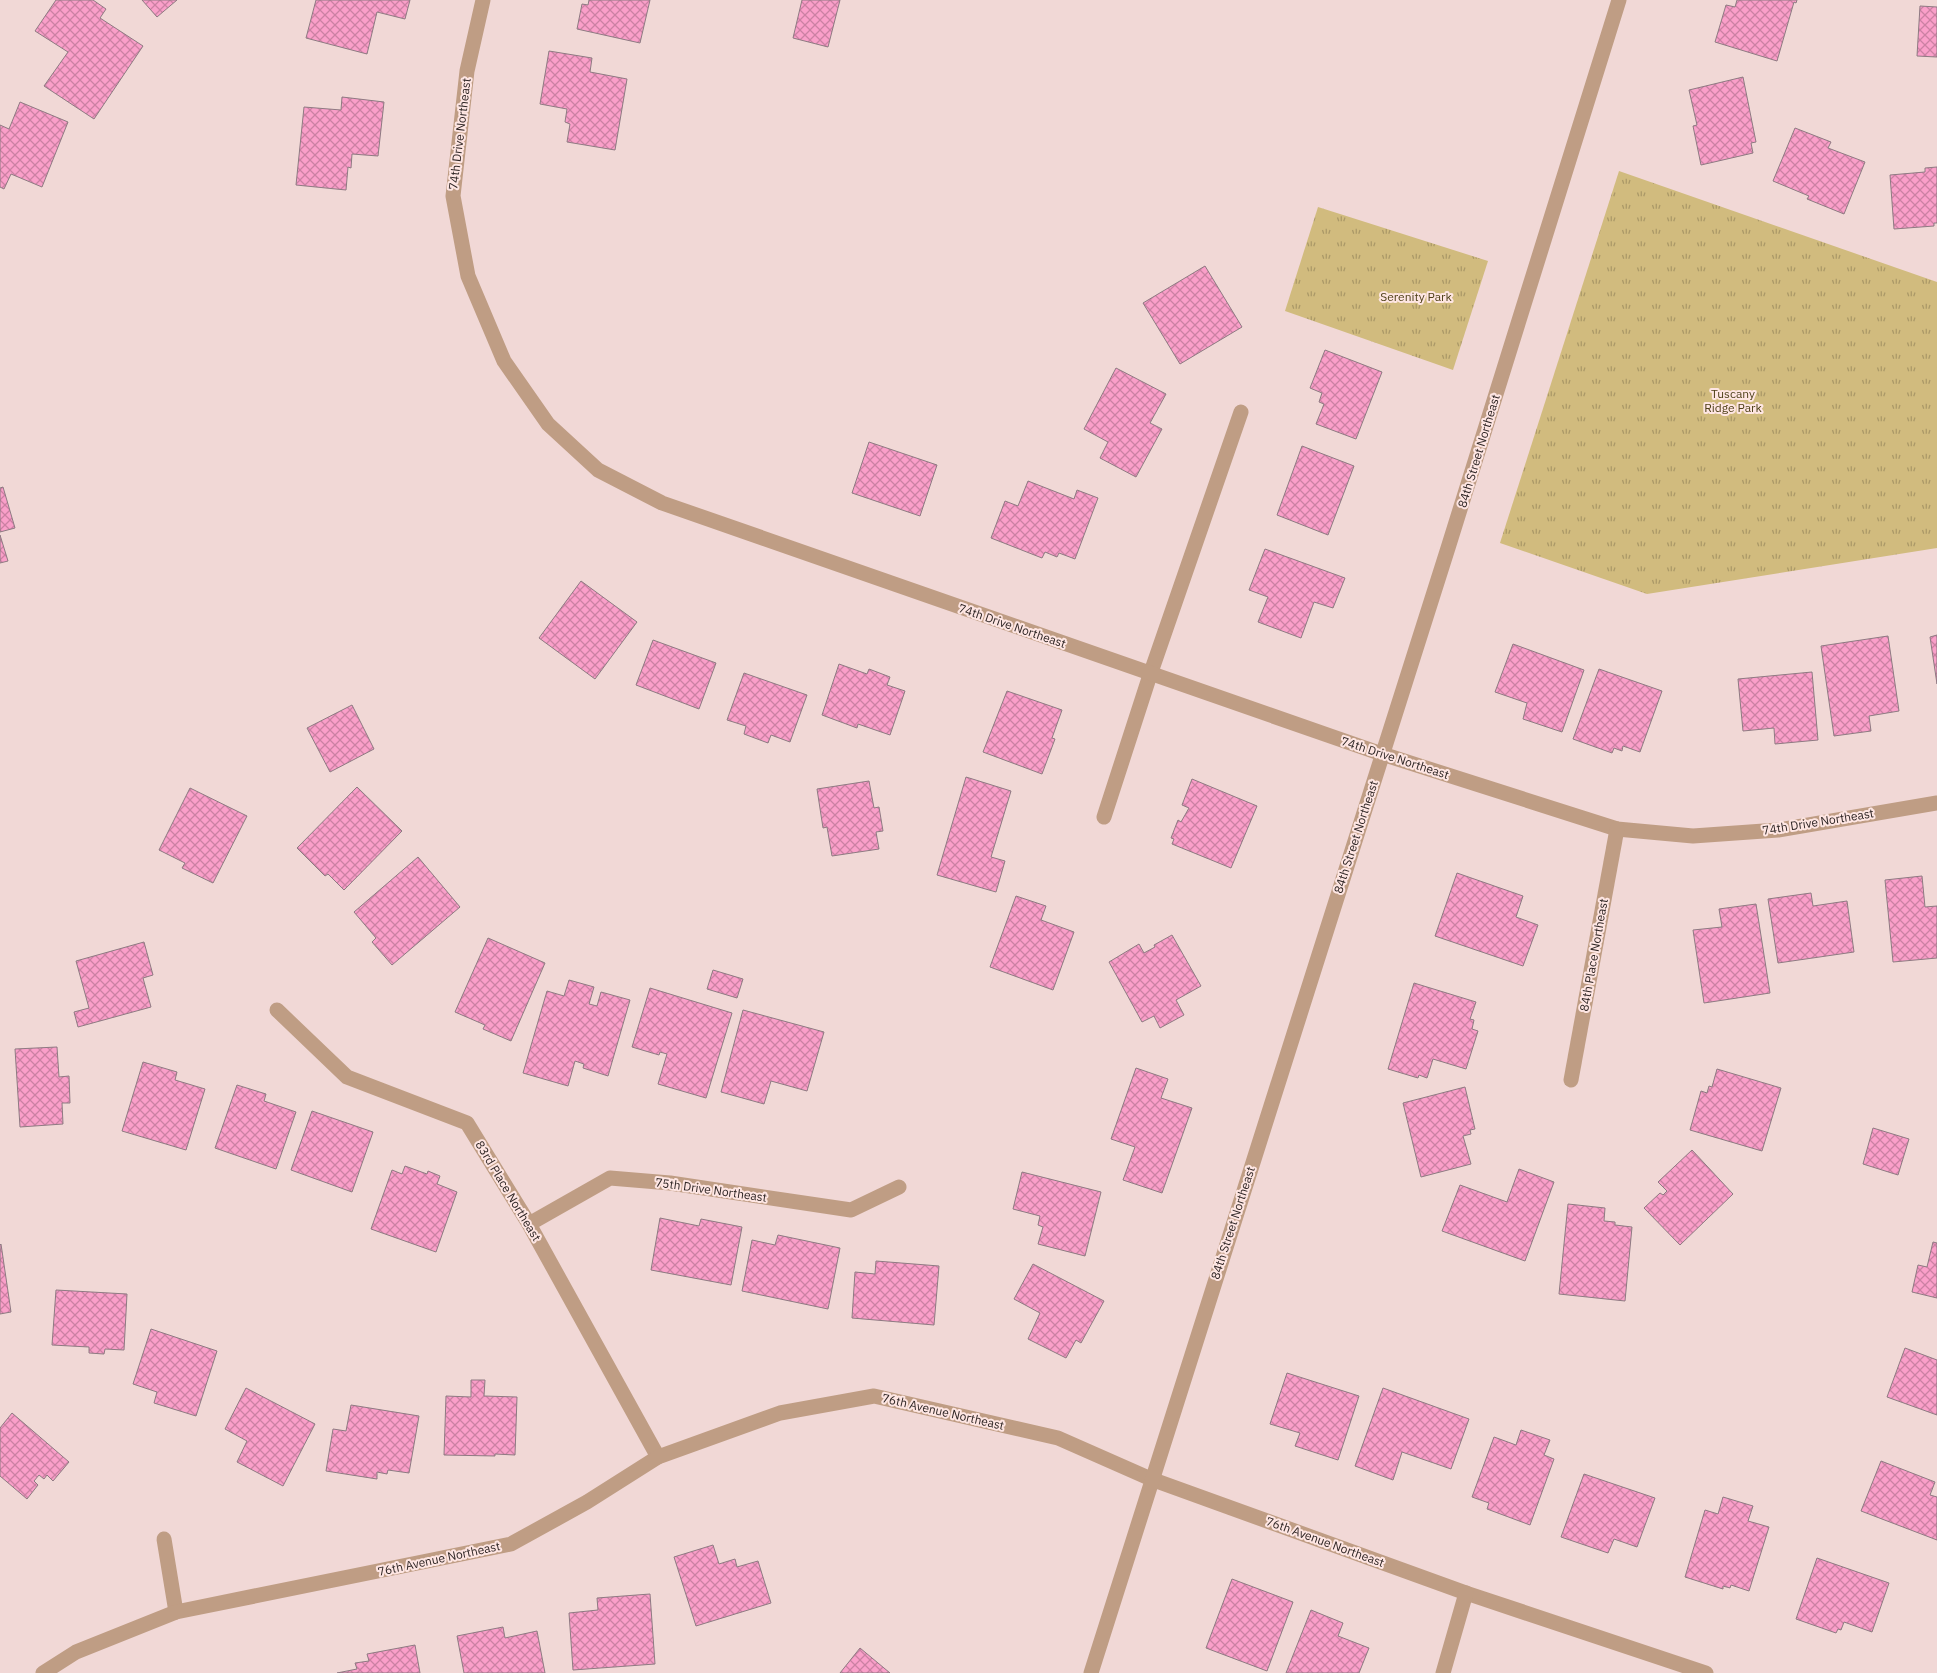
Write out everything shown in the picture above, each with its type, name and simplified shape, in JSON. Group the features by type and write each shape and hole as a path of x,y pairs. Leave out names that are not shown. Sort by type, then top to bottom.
{"street":[{"name":"74th Drive Northeast","path":"483,0 467,71 453,196 468,276 504,361 548,424 598,470 662,503 1150,675 1382,754 1617,829 1693,836 1778,830 1937,803"},
{"name":"84th Street Northeast","path":"1091,1673 1151,1479 1451,539 1619,0"},
{"path":"1104,817 1150,675 1241,412"},
{"name":"84th Place Northeast","path":"1571,1080 1617,829"},
{"name":"83rd Place Northeast","path":"276,1010 347,1077 467,1123 529,1224 658,1457"},
{"name":"75th Drive Northeast","path":"529,1224 610,1178 670,1183 851,1210 899,1187"},
{"name":"76th Avenue Northeast","path":"43,1673 76,1652 176,1612 511,1544 587,1502 658,1457 780,1413 874,1396 1058,1438 1151,1479 1466,1593 1706,1673"},
{"path":"164,1539 176,1612"},
{"path":"1443,1673 1466,1593"}],"green space":[{"name":"Tuscany Ridge Park","path":"1619,171 1937,282 1937,548 1647,594 1500,543"},
{"name":"Serenity Park","path":"1318,207 1488,261 1453,370 1285,311"}],"building":[{"path":"56,0 93,0 106,9 100,18 143,46 94,119 44,86 68,52 35,31"},
{"path":"142,0 177,0 157,17"},
{"path":"316,0 410,0 405,19 377,12 367,54 306,38"},
{"path":"589,0 650,0 640,43 577,29 582,4 588,5"},
{"path":"802,0 840,0 828,47 793,38"},
{"path":"1737,0 1797,0 1796,3 1794,2 1777,61 1715,42 1726,5 1735,7"},
{"path":"1920,6 1937,7 1937,57 1917,56"},
{"path":"549,51 592,58 590,72 627,79 615,150 567,142 570,124 565,122 567,109 540,104"},
{"path":"1743,77 1756,142 1751,143 1753,153 1701,165 1693,126 1697,125 1689,90"},
{"path":"342,97 384,102 378,156 352,154 351,168 348,167 346,190 296,185 304,107 341,110"},
{"path":"20,102 68,122 42,187 11,174 4,189 0,187 0,125 9,129"},
{"path":"1795,128 1831,142 1828,148 1865,162 1844,214 1807,199 1809,196 1773,181"},
{"path":"1937,167 1937,223 1934,223 1934,226 1894,229 1890,175 1925,172 1925,168"},
{"path":"1205,266 1242,327 1180,364 1143,303"},
{"path":"1325,350 1382,372 1356,439 1316,424 1324,404 1319,402 1322,393 1310,388"},
{"path":"1116,368 1166,394 1150,423 1162,429 1136,477 1100,458 1108,442 1084,429"},
{"path":"869,442 937,465 920,516 852,493"},
{"path":"1302,446 1354,466 1328,535 1277,515"},
{"path":"1028,481 1074,499 1077,490 1098,498 1075,559 1059,553 1057,557 1045,552 1042,558 991,538 1005,501 1018,506"},
{"path":"3,487 15,528 0,532 0,488"},
{"path":"0,535 8,561 0,563"},
{"path":"1265,549 1345,578 1333,608 1314,602 1301,638 1258,622 1268,597 1249,590"},
{"path":"581,581 637,622 595,679 539,638"},
{"path":"1937,635 1937,684 1930,637"},
{"path":"1888,636 1899,711 1869,716 1871,731 1834,736 1821,646"},
{"path":"653,640 716,663 699,709 636,685"},
{"path":"1513,644 1584,670 1562,732 1523,719 1527,703 1495,692"},
{"path":"839,664 867,674 869,669 890,677 887,685 905,691 890,735 858,724 857,728 822,715"},
{"path":"1599,669 1662,691 1640,752 1623,746 1622,751 1614,748 1612,753 1573,739"},
{"path":"1812,672 1818,740 1775,744 1774,728 1743,731 1738,679"},
{"path":"744,673 807,695 790,742 771,735 768,743 744,734 746,726 727,720"},
{"path":"1007,691 1062,710 1052,738 1055,739 1042,774 983,752"},
{"path":"352,705 374,749 330,772 307,728"},
{"path":"966,777 1011,791 991,857 1005,861 996,892 937,875"},
{"path":"1192,779 1257,806 1231,868 1172,844 1174,839 1171,838 1178,820 1181,822 1189,808 1182,805"},
{"path":"869,781 874,808 879,807 883,831 876,832 879,849 832,856 827,827 823,828 817,789"},
{"path":"357,787 402,831 344,890 328,874 325,876 297,848"},
{"path":"190,788 247,816 213,883 182,868 185,863 159,850"},
{"path":"418,857 460,907 392,965 372,942 376,938 354,912"},
{"path":"1457,873 1523,896 1516,917 1538,925 1523,966 1435,936"},
{"path":"1922,876 1925,907 1937,906 1937,958 1893,962 1885,880"},
{"path":"1811,893 1813,906 1847,901 1854,952 1778,963 1768,899"},
{"path":"1016,896 1046,906 1041,920 1074,932 1053,990 990,967"},
{"path":"1756,904 1770,993 1704,1003 1693,930 1722,927 1719,909"},
{"path":"1172,935 1201,986 1176,1000 1184,1015 1160,1028 1154,1016 1142,1022 1109,962 1139,944 1144,953"},
{"path":"488,938 545,963 511,1041 483,1029 485,1025 455,1012"},
{"path":"144,942 153,975 143,978 151,1007 78,1027 74,1012 89,1008 76,961"},
{"path":"713,970 743,979 737,998 707,989"},
{"path":"569,980 594,987 589,1004 597,1006 601,992 630,1000 608,1076 583,1068 584,1064 575,1061 568,1086 523,1073 547,991 564,996"},
{"path":"1414,983 1476,1002 1470,1019 1474,1020 1472,1029 1478,1031 1466,1069 1433,1059 1427,1078 1419,1075 1418,1078 1388,1069"},
{"path":"650,988 732,1013 706,1098 658,1084 667,1054 660,1052 659,1055 632,1047"},
{"path":"743,1010 824,1032 807,1091 771,1081 764,1104 721,1092"},
{"path":"57,1047 59,1077 69,1076 70,1103 62,1103 63,1124 20,1127 15,1049"},
{"path":"143,1062 177,1072 175,1080 205,1089 186,1150 122,1131"},
{"path":"1136,1068 1168,1079 1161,1098 1192,1108 1162,1193 1123,1180 1135,1147 1111,1139"},
{"path":"1717,1069 1781,1088 1762,1151 1690,1130 1701,1091 1707,1093 1709,1086 1712,1087"},
{"path":"237,1085 266,1094 264,1101 296,1112 276,1169 215,1148"},
{"path":"1465,1087 1475,1129 1470,1130 1471,1134 1463,1136 1471,1164 1421,1177 1403,1103"},
{"path":"312,1111 373,1132 352,1192 291,1170"},
{"path":"1873,1128 1909,1139 1898,1175 1863,1164"},
{"path":"1692,1150 1733,1194 1680,1245 1644,1208 1660,1193 1663,1195 1667,1191 1658,1182"},
{"path":"405,1166 427,1174 428,1171 440,1176 437,1184 457,1192 436,1252 371,1229 392,1170 402,1174"},
{"path":"1519,1169 1554,1182 1525,1261 1442,1231 1460,1185 1507,1202"},
{"path":"1022,1172 1101,1192 1085,1256 1038,1244 1043,1227 1038,1225 1040,1216 1013,1209"},
{"path":"1568,1204 1605,1208 1604,1221 1615,1222 1615,1225 1632,1227 1625,1301 1559,1294"},
{"path":"660,1218 699,1226 701,1219 742,1227 731,1285 651,1270"},
{"path":"778,1235 840,1248 828,1309 742,1291 752,1240 775,1245"},
{"path":"1933,1242 1937,1243 1937,1298 1912,1292 1918,1265 1927,1267"},
{"path":"0,1245 11,1312 0,1314"},
{"path":"876,1261 939,1266 934,1325 852,1318 855,1272 875,1274"},
{"path":"1033,1264 1104,1301 1081,1343 1076,1340 1066,1358 1028,1339 1040,1313 1014,1299"},
{"path":"56,1290 127,1294 124,1350 105,1349 104,1354 89,1353 89,1347 52,1345"},
{"path":"151,1329 217,1351 196,1416 154,1403 157,1392 133,1384"},
{"path":"1905,1348 1937,1360 1937,1415 1887,1397"},
{"path":"1287,1373 1359,1396 1338,1460 1295,1446 1300,1433 1270,1424"},
{"path":"471,1380 485,1380 484,1396 517,1397 515,1455 444,1455 446,1396 471,1397"},
{"path":"246,1388 315,1424 283,1486 237,1462 247,1441 225,1429"},
{"path":"1383,1388 1469,1419 1451,1469 1402,1452 1393,1480 1355,1466"},
{"path":"351,1405 419,1416 409,1473 388,1470 387,1474 377,1472 377,1479 326,1471 333,1429 346,1431"},
{"path":"12,1413 69,1462 53,1481 47,1475 44,1479 39,1475 34,1481 38,1485 27,1499 0,1476 0,1428"},
{"path":"1521,1430 1550,1440 1544,1455 1554,1459 1530,1525 1487,1509 1489,1503 1472,1497 1494,1437 1516,1445"},
{"path":"1881,1461 1935,1482 1930,1495 1937,1497 1937,1540 1861,1511"},
{"path":"1584,1474 1655,1498 1637,1547 1614,1539 1608,1553 1561,1537"},
{"path":"1723,1497 1753,1506 1748,1521 1769,1527 1749,1591 1731,1585 1730,1588 1723,1586 1723,1589 1685,1577 1705,1510 1718,1514"},
{"path":"713,1545 719,1564 735,1559 737,1567 758,1561 771,1603 696,1626 674,1557"},
{"path":"1817,1558 1889,1583 1872,1632 1844,1622 1841,1630 1838,1629 1836,1633 1796,1619"},
{"path":"1232,1579 1293,1602 1267,1671 1206,1648"},
{"path":"650,1594 655,1664 573,1670 569,1613 598,1610 597,1598"},
{"path":"1311,1610 1343,1623 1338,1636 1369,1648 1359,1673 1286,1673"},
{"path":"503,1627 505,1638 537,1631 545,1673 464,1673 457,1636"},
{"path":"415,1645 420,1673 337,1673 357,1669 355,1663 369,1661 367,1654"},
{"path":"860,1648 890,1673 840,1673"}]}
